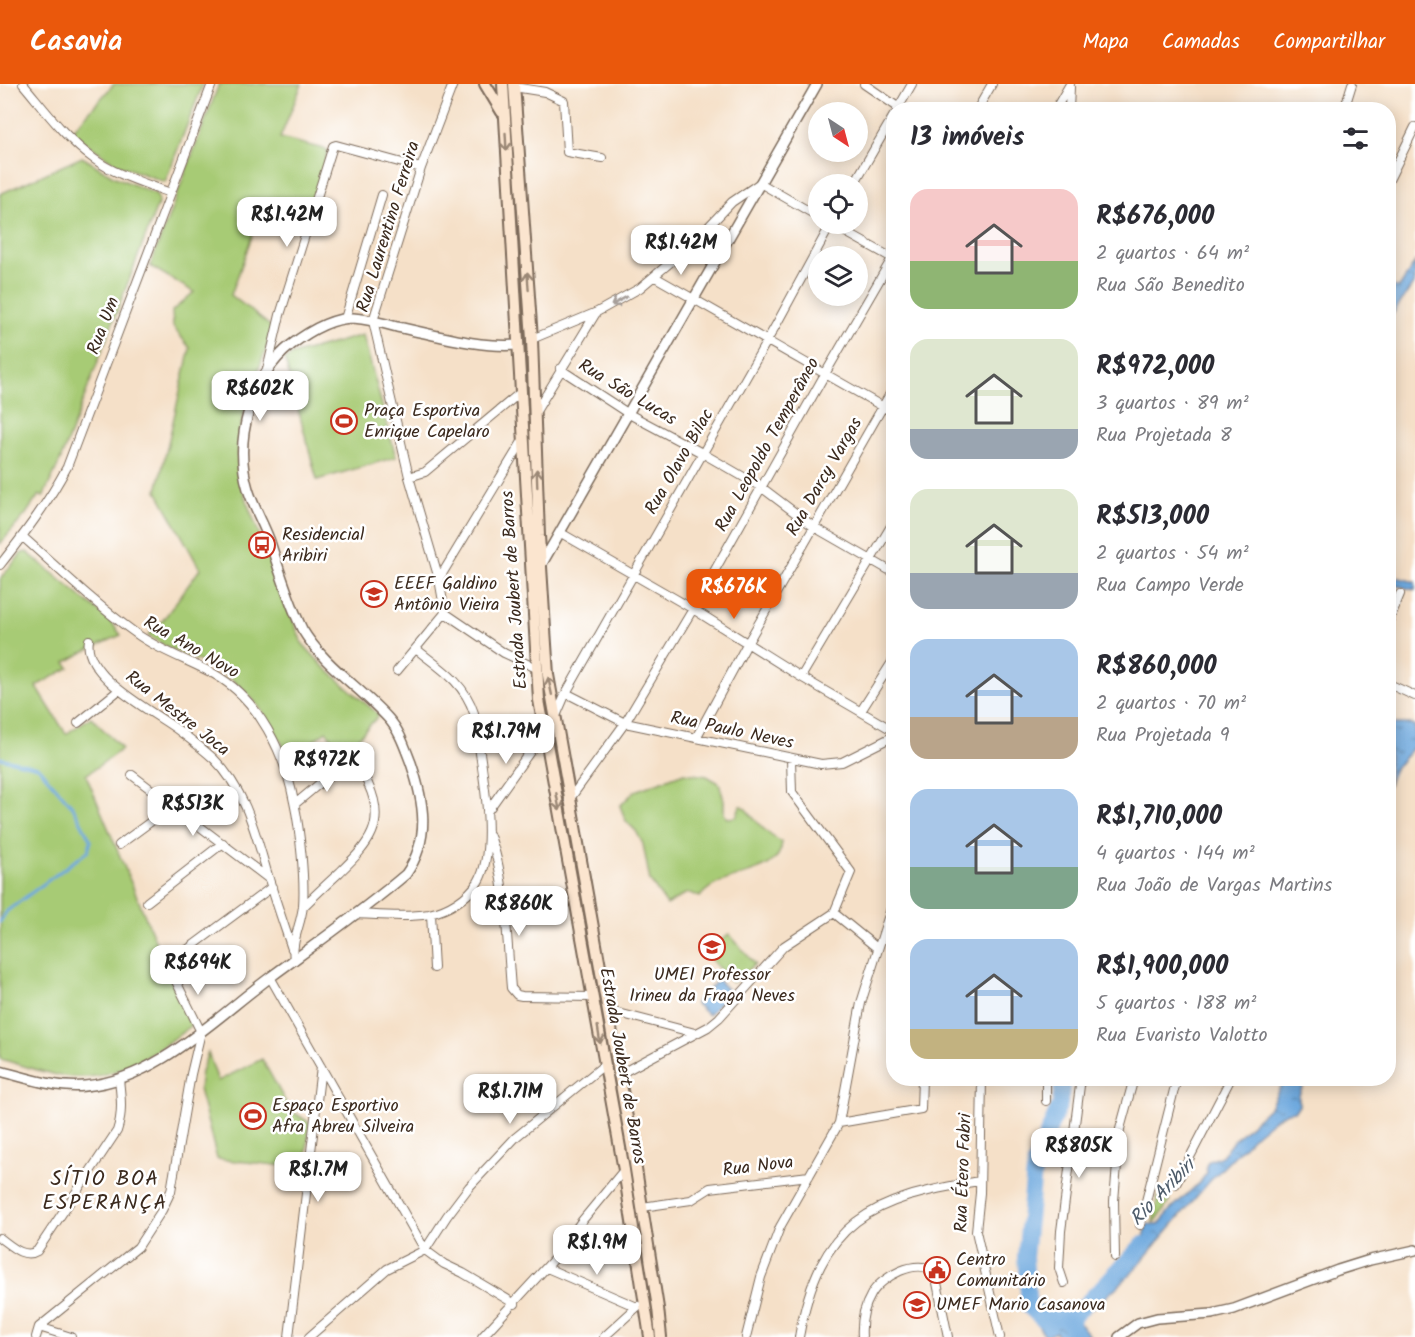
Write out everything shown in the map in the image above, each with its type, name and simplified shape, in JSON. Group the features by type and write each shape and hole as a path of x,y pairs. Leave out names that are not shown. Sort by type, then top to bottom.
{"main road":[{"path":"485,84 505,120"},
{"name":"Estrada Joubert de Barros","path":"503,84 523,440 533,536 540,567 548,675 642,1207 661,1337"},
{"name":"Estrada Joubert de Barros","path":"514,86 535,413 533,536 536,668 544,732 624,1170 641,1304 650,1337"}],"street":[{"path":"23,84 57,125 93,159 113,170 170,193"},
{"name":"Rua Um","path":"0,565 52,495 67,467 212,84"},
{"name":"Rua Laurentino Ferreira","path":"445,613 439,579 409,477 373,321 421,168 453,84"},
{"name":"Rua Laurentino Ferreira","path":"450,94 459,84"},
{"path":"540,567 817,84"},
{"path":"864,84 888,102"},
{"path":"902,102 912,84"},
{"path":"982,102 992,84"},
{"path":"1060,102 1070,84"},
{"path":"1069,102 1070,84"},
{"path":"1346,102 1352,84"},
{"path":"514,86 545,92 564,101 567,152 602,158"},
{"path":"1396,166 1415,127"},
{"path":"860,174 886,130"},
{"path":"267,372 280,315 333,146 421,168"},
{"path":"760,183 808,211"},
{"path":"532,339 597,312 655,277 691,245 732,202 760,183"},
{"path":"345,319 382,195"},
{"name":"Rua Olavo Bilac","path":"556,716 566,693 825,234"},
{"path":"849,234 886,254"},
{"name":"Rua Leopoldo Temperâneo","path":"569,800 625,723 693,609 886,270"},
{"path":"655,277 694,297 886,408"},
{"path":"535,413 597,312"},
{"path":"0,1071 67,1086 85,1086 119,1079 146,1069 201,1032 270,977 293,955 356,914 406,874 416,860 423,831 420,795 404,744 390,719 329,664 302,629 263,523 248,491 243,458 246,423 259,385 280,355 314,329 345,319 373,321 474,343 518,345"},
{"name":"Rua São Lucas","path":"560,369 629,414 761,488 814,527 886,569"},
{"path":"409,477 425,472 521,392"},
{"name":"Rua Darcy Vargas","path":"696,738 886,401"},
{"path":"439,579 523,440"},
{"path":"533,536 550,536 561,533 693,609 886,728"},
{"path":"801,677 886,534"},
{"name":"Rua Ano Novo","path":"23,537 135,633 214,674 240,694 259,718 283,762 295,804 302,865 303,907 293,955"},
{"path":"1396,604 1400,594"},
{"path":"398,671 445,613 504,653 536,668"},
{"name":"Rua Mestre Joca","path":"89,640 88,648 93,662 119,690 142,708 177,729 213,759 227,774 244,800 293,955"},
{"path":"356,914 403,916 431,914 453,906 464,898 478,881 486,858 487,812 474,713 469,699 454,679 416,649"},
{"path":"861,711 886,672"},
{"path":"1396,687 1415,696"},
{"path":"78,723 119,690"},
{"name":"Rua Paulo Neves","path":"566,693 625,723 791,759 832,764 853,757 886,738"},
{"path":"487,812 544,732"},
{"path":"618,1075 719,1018 784,946 834,913 851,872 792,792 791,759"},
{"path":"295,804 345,761 354,760 374,797 376,816 374,831 368,843 303,907"},
{"path":"36,1337 39,1327 138,1247 162,1210 176,1173 191,1074 201,1032 171,970 172,961 270,883 223,843 132,775"},
{"path":"119,844 172,806"},
{"path":"487,828 496,853 511,988 517,995 522,996 593,997"},
{"path":"147,902 223,843"},
{"path":"834,913 877,948"},
{"path":"431,914 434,968"},
{"path":"746,1337 758,1287 780,1227 839,1123 861,1003 886,922"},
{"path":"270,977 425,1250 444,1264 515,1304"},
{"path":"607,1010 695,1033"},
{"path":"312,1336 387,1269 425,1250 469,1187 516,1137 604,1065"},
{"path":"289,1337 321,1066"},
{"path":"0,1238 24,1254 37,1251 117,1131 122,1107 119,1079"},
{"path":"839,1123 921,1109 922,1086"},
{"name":"Rua Étero Fabri","path":"982,1086 976,1231 1000,1337"},
{"path":"1046,1086 1046,1101"},
{"path":"1064,1283 1059,1268 1061,1231 1080,1086"},
{"path":"1115,1257 1114,1201 1120,1130 1132,1086"},
{"path":"1140,1225 1175,1086"},
{"path":"1176,1184 1227,1086"},
{"path":"482,1337 547,1268 624,1170"},
{"name":"Rua Nova","path":"642,1207 692,1200 710,1188 809,1176"},
{"path":"799,1337 819,1267 844,1231 864,1216 899,1198 913,1193 979,1180"},
{"path":"1119,1337 1138,1323 1157,1318 1212,1314 1234,1309 1338,1270 1415,1250"},
{"path":"862,1337 861,1329 865,1308 871,1293 885,1278 919,1265 930,1268 935,1273 948,1337"},
{"path":"547,1268 641,1304 604,1337"},
{"path":"39,1327 71,1337"}],"green space":[{"path":"114,84 203,84 165,182 116,164 71,132"},
{"path":"219,84 302,84 280,138 328,150 307,223 262,208 231,295 274,329 241,424 238,454 246,500 302,643 323,666 379,715 344,753 326,731 290,759 258,705 237,683 210,666 148,635 158,627 200,569 157,491 190,348 173,327 172,311 194,292 150,266"},
{"path":"82,157 113,176 156,194 159,201 60,461 43,497 39,495 0,544 0,194"},
{"name":"Praça Esportiva Enrique Capelaro","path":"363,335 396,457 317,480 285,360 292,355"},
{"path":"27,552 110,621 121,635 66,662 69,668 36,686 66,734 91,717 122,749 86,775 191,1026 136,1062 104,1074 88,1077 53,1074 0,1059 0,579 22,553"},
{"path":"684,773 707,776 719,783 724,800 724,814 727,818 736,817 740,806 743,806 765,831 782,842 779,854 771,863 721,882 709,888 700,897 691,893 685,894 667,905 650,881 643,844 636,831 626,821 620,806 635,791"},
{"path":"729,934 755,964 732,983 706,954"},
{"name":"Espaço Esportivo Afra Abreu Silveira","path":"208,1053 218,1081 262,1059 290,1110 310,1123 305,1168 217,1159 199,1089 201,1071"},
{"path":"1158,1196 1170,1201 1157,1220 1153,1222"}],"water":[{"path":"1415,262 1415,281 1396,310 1396,287 1399,288"},
{"path":"1396,577 1415,582 1415,590 1396,586"},
{"path":"1396,724 1411,724 1415,726 1415,746 1396,768"},
{"path":"718,980 730,992 708,1015 695,1003"},
{"name":"Rio Aribiri","path":"1280,1086 1303,1086 1299,1095 1299,1106 1294,1111 1287,1112 1273,1120 1256,1134 1209,1182 1129,1276 1098,1304 1075,1318 1091,1337 1059,1337 1056,1332 1045,1337 1027,1306 1056,1305 1065,1310 1073,1308 1115,1278 1114,1269 1125,1264 1143,1242 1147,1224 1159,1225 1169,1211 1200,1182 1207,1173 1206,1166 1209,1161 1222,1156 1234,1140 1270,1107"}],"waterway":[{"path":"0,758 38,767 73,807 91,841 88,851 7,911 0,922"},
{"path":"1043,1320 1029,1307 1025,1257 1035,1163 1060,1104 1062,1086"},
{"name":"Rio Aribiri","path":"1070,1337 1073,1317 1143,1244"}],"place":[{"name":"Praça Esportiva Enrique Capelaro","path":"344,421"},
{"name":"Residencial Aribiri","path":"262,545"},
{"name":"EEEF Galdino Antônio Vieira","path":"374,594"},
{"name":"UMEI Professor Irineu da Fraga Neves","path":"712,947"},
{"name":"Espaço Esportivo Afra Abreu Silveira","path":"253,1116"},
{"name":"Centro Comunitário","path":"937,1270"},
{"name":"UMEF Mario Casanova","path":"917,1305"}],"district":[{"name":"SÍTIO BOA ESPERANÇA","path":"105,1191"}]}
